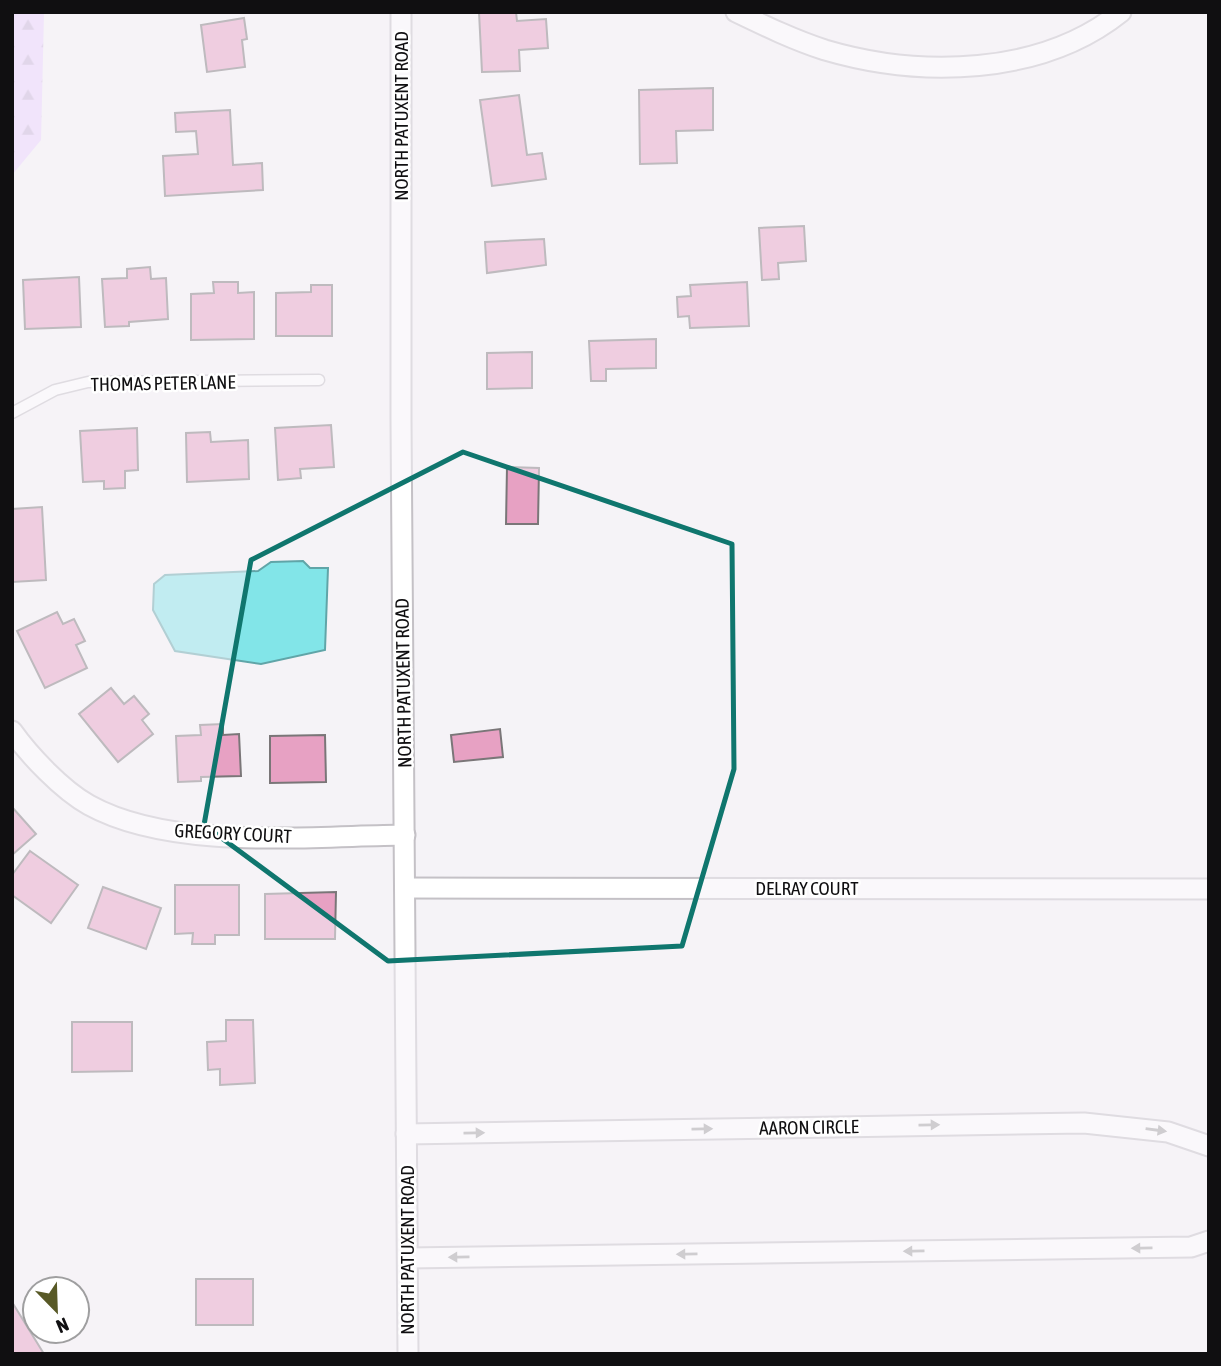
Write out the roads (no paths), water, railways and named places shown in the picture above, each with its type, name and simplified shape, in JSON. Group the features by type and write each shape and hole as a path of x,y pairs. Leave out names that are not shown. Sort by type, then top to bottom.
{"street":[{"name":"NORTH PATUXENT ROAD","path":"401,12 401,426 408,1354"},
{"path":"736,12 824,49 869,61 961,66 1040,55 1077,40 1121,12"},
{"name":"GREGORY COURT","path":"12,731 28,753 87,804 134,824 199,835 405,835"},
{"name":"DELRAY COURT","path":"405,888 1209,889"},
{"name":"AARON CIRCLE","path":"406,1134 1084,1122 1168,1132 1209,1146"},
{"path":"408,1258 1191,1247 1209,1241"}],"lane":[{"name":"THOMAS PETER LANE","path":"12,412 55,390 88,382 319,380"}],"water":[{"path":"303,561 310,568 328,568 325,650 261,664 175,651 153,610 154,584 165,575 258,571 271,562"}]}
